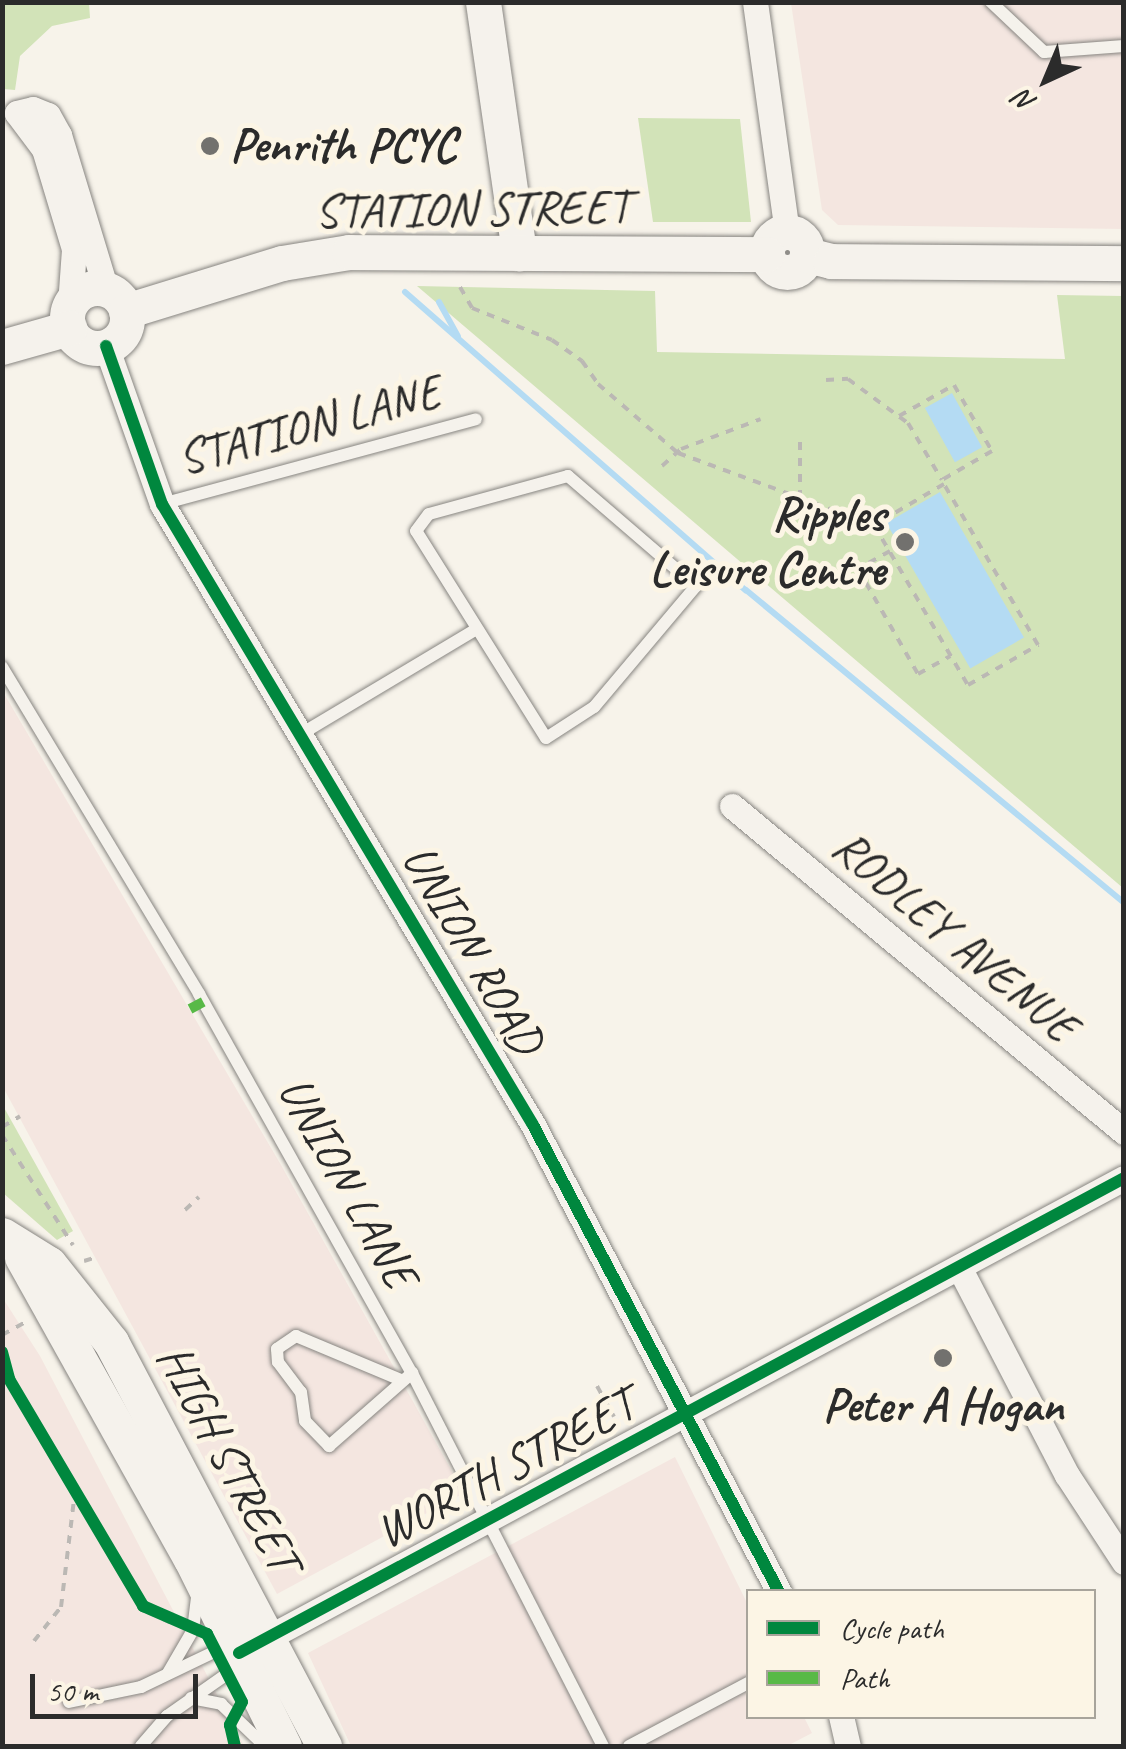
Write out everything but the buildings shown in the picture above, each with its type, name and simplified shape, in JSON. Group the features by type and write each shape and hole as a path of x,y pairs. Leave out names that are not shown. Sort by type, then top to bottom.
{"street":[{"path":"483,2 520,253"},
{"path":"755,2 787,247"},
{"path":"34,109 48,115 60,136 116,300 121,336 106,346 88,347 69,316 74,248 44,149 18,114 34,109"},
{"name":"STATION STREET","path":"116,300 314,255 787,247 1124,262"},
{"path":"2,346 69,316 82,292 116,300"},
{"name":"UNION ROAD","path":"106,346 162,504 505,1077 689,1412 778,1589"},
{"name":"RODLEY AVENUE","path":"732,806 1124,1132"},
{"name":"WORTH STREET","path":"254,1645 1124,1178"},
{"name":"HIGH STREET","path":"8,1239 191,1559 324,1746"},
{"name":"HIGH STREET","path":"8,1239 49,1264 112,1342 254,1645 284,1746"},
{"path":"960,1267 1067,1476 1124,1562"},
{"path":"842,1719 848,1746"}],"lane":[{"path":"991,2 1044,52 1124,46"},
{"name":"STATION LANE","path":"162,504 476,419"},
{"path":"562,476 575,480 696,586 594,707 548,738 540,735 473,631 417,526 429,514 562,476"},
{"path":"300,734 473,631"},
{"name":"UNION LANE","path":"2,668 204,1002 406,1376 490,1518 603,1746"},
{"path":"296,1336 406,1376 329,1446 306,1421 301,1392 278,1362 278,1349 296,1336"},
{"path":"163,1678 194,1630 191,1559"},
{"name":"WORTH STREET","path":"69,1702 163,1678 216,1650 254,1645"},
{"name":"WORTH STREET","path":"141,1746 188,1698 227,1674 254,1645"},
{"path":"629,1746 746,1684"},
{"path":"188,1698 220,1704 264,1746"}],"path":[{"path":"460,287 472,308 552,340 582,362 598,384 678,453 874,525 968,685 1038,645 943,482 899,416 848,379 826,380"},
{"path":"874,525 992,451 954,384 899,416"},
{"path":"662,466 678,453 761,420"},
{"path":"800,434 800,498"},
{"path":"890,551 858,569 918,674 950,656"},
{"path":"2,1127 20,1116"},
{"path":"2,1136 85,1263 97,1258"},
{"path":"185,1210 199,1197"},
{"path":"2,1335 38,1314"},
{"path":"2,1352 10,1379 143,1606 185,1628"},
{"path":"597,1386 614,1417"},
{"path":"34,1641 61,1607 75,1492"}],"shaded area":[{"path":"791,3 1123,3 1123,229 838,225 822,210"},
{"path":"3,692 281,1165 464,1493 277,1594 3,1087"},
{"path":"2,1297 40,1356 244,1746 3,1746"},
{"path":"675,1457 746,1601 746,1719 805,1719 812,1733 787,1746 351,1746 308,1653"}],"green space":[{"path":"3,2 89,3 90,18 52,26 20,56 15,90 3,89"},
{"path":"638,118 740,119 751,222 653,222"},
{"name":"Ripples Leisure Centre","path":"417,286 655,291 657,352 1065,359 1057,295 1123,296 1123,888"},
{"path":"2,1104 73,1231 57,1240 3,1193"}],"water":[{"path":"952,393 982,447 955,462 925,408"},
{"path":"940,492 1024,637 970,668 886,523"}],"waterway":[{"path":"405,292 746,590 1124,903"},
{"path":"439,302 458,336"}],"marked path":[{"path":"190,1009 203,1002"}],"cycle path":[{"path":"106,346 162,504 533,1125 777,1589"},
{"path":"239,1653 1124,1178"},
{"path":"2,1352 9,1379 143,1606 207,1634 242,1702 230,1725 235,1746"}],"place":[{"name":"Penrith PCYC","path":"210,146"},
{"name":"Ripples Leisure Centre","path":"905,542"},
{"name":"Peter A Hogan","path":"943,1358"}]}
